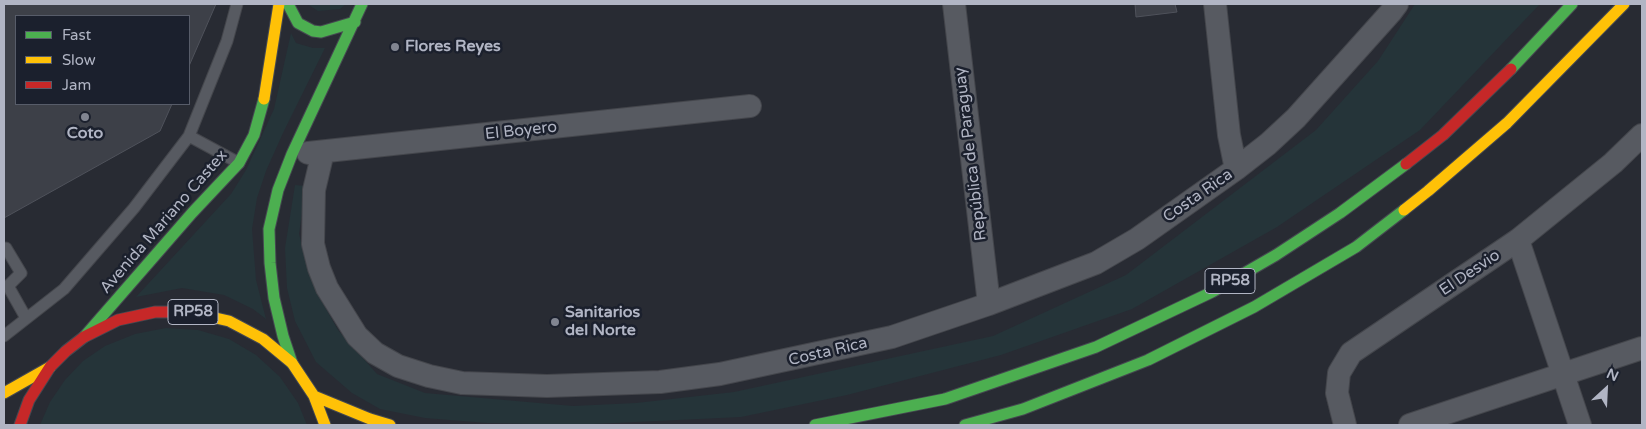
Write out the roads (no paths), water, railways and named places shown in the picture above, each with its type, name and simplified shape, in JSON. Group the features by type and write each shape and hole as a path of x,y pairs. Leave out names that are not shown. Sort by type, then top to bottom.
{"main road":[{"name":"Avenida Mariano Castex","path":"84,337 192,213 239,163 254,135 264,105 279,4"},
{"path":"288,4 298,23 312,31 321,32 355,22"},
{"path":"292,363 282,336 274,298 269,229 278,190 292,154 362,4"},
{"name":"RP58","path":"815,425 944,400 1096,347 1212,292 1276,255 1340,213 1443,135 1505,75 1572,4"},
{"name":"RP58","path":"965,425 1023,409 1148,360 1254,307 1356,247 1428,191 1507,123 1594,35 1618,4"},
{"path":"1594,35 1624,4"},
{"name":"RP58","path":"20,425 29,400 50,367 66,351 84,337 118,320 155,312 193,312 229,321 263,338 292,363 314,396 325,425"},
{"path":"4,393 50,367"},
{"path":"314,396 370,419 390,425"}],"street":[{"name":"República de Paraguay","path":"954,4 990,304"},
{"path":"1215,4 1229,135 1236,169"},
{"name":"Costa Rica","path":"323,152 314,190 313,244 319,268 327,288 357,336 375,353 398,366 429,376 462,383 547,386 660,382 784,362 892,338 990,304 1096,263 1137,239 1268,144 1296,118 1397,4"},
{"name":"El Boyero","path":"292,154 750,106"},
{"name":"El Desvio","path":"1345,425 1337,393 1339,373 1351,353 1518,240 1613,162 1642,135"},
{"path":"1518,240 1580,425"},
{"path":"1410,425 1642,348"}],"lane":[{"path":"4,336 64,288 134,208 189,136 227,41 237,4"},
{"path":"189,136 239,163"},
{"path":"4,250 6,248 21,274 8,286 26,318"}],"place":[{"name":"Flores Reyes","path":"395,47"},
{"name":"Coto","path":"85,117"},
{"name":"Sanitarios del Norte","path":"555,322"}]}
